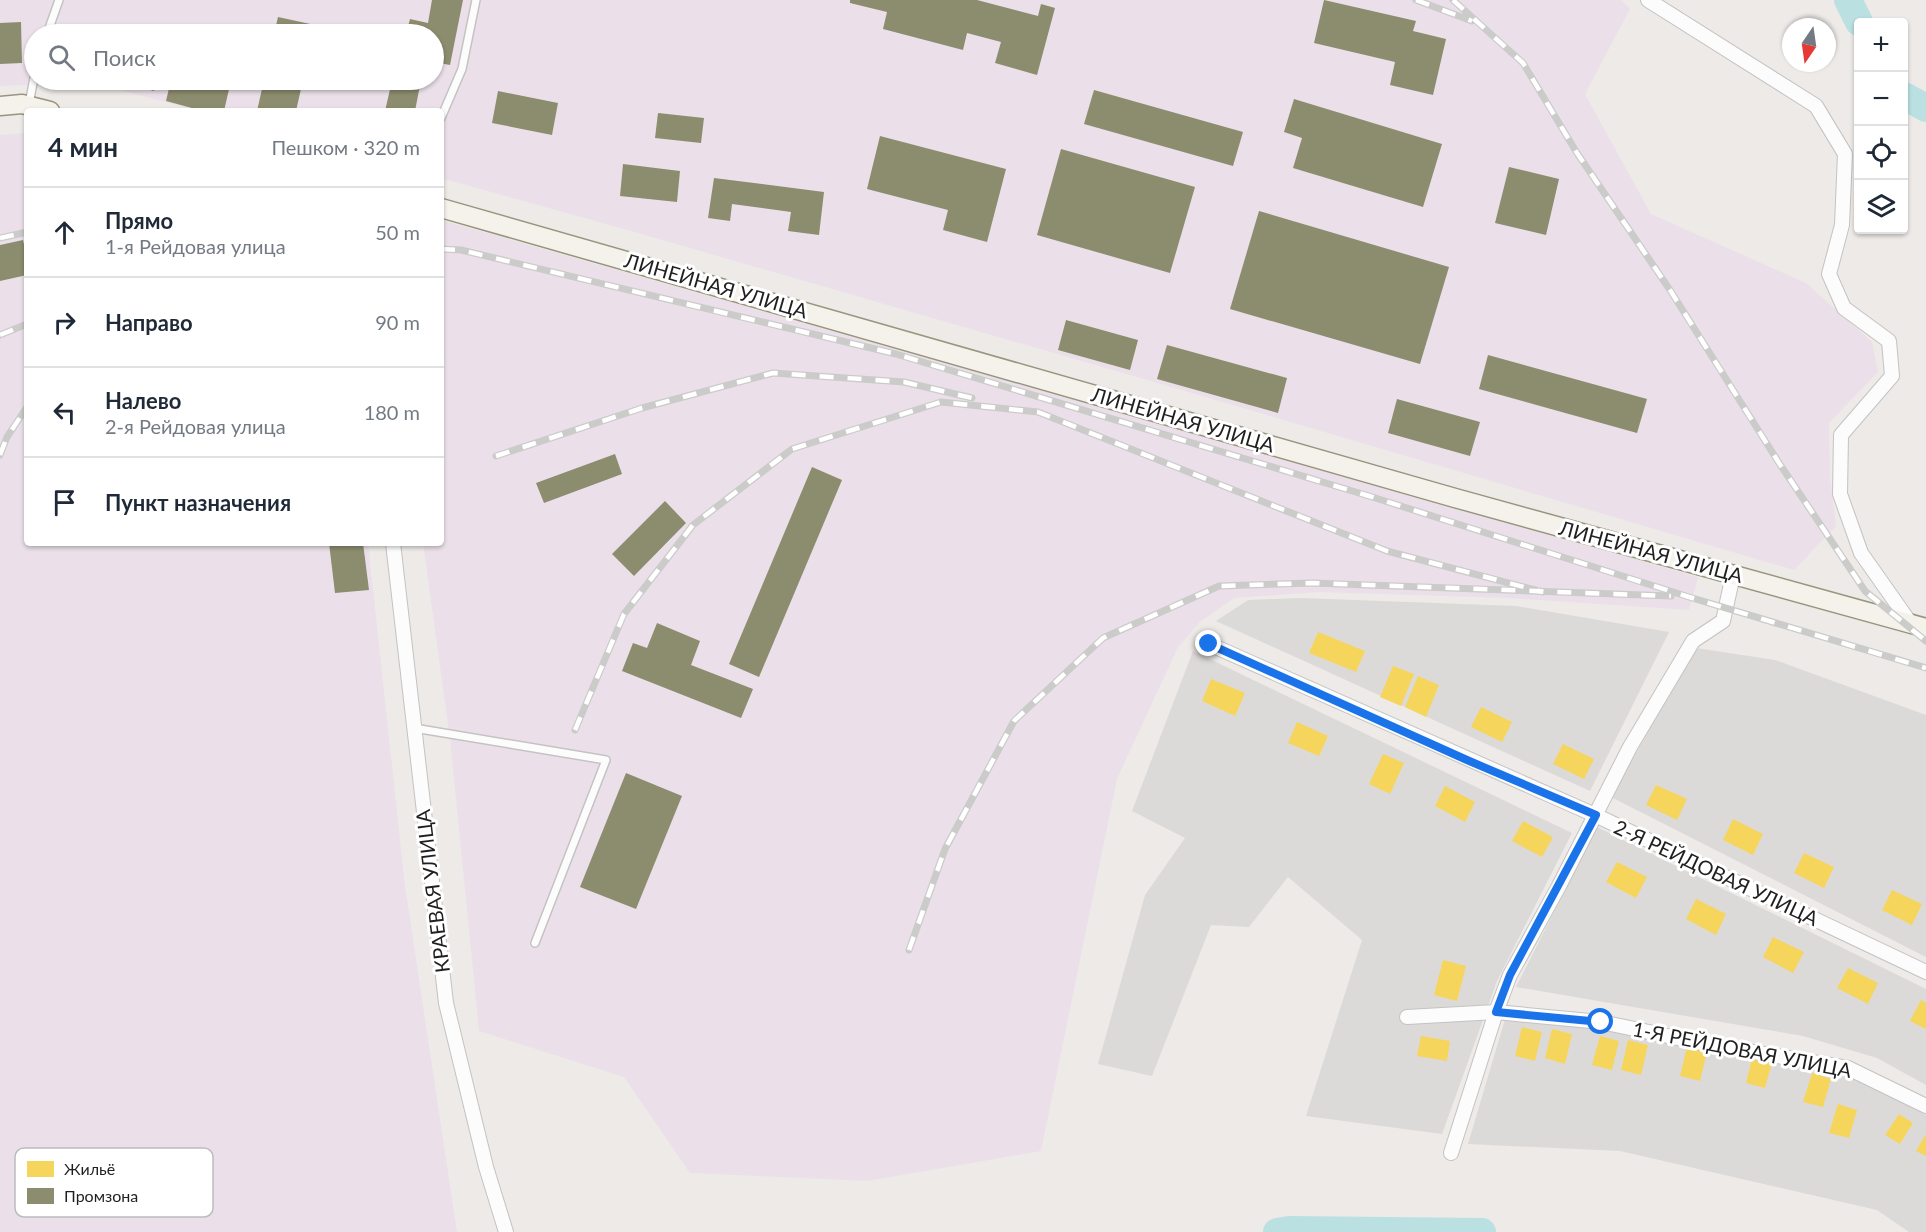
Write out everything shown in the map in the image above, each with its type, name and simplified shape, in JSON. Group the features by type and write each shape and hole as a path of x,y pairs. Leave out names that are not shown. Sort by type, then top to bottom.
{"street":[{"path":"1648,0 1816,106 1845,154 1842,225 1829,274 1844,308 1889,341 1892,376 1840,435 1840,494 1861,553 1918,626"},
{"path":"0,106 22,104 37,108"},
{"name":"ЛИНЕЙНАЯ УЛИЦА","path":"444,209 1455,498 1918,626"},
{"name":"КРАЕВАЯ УЛИЦА","path":"393,546 446,1003 486,1167 506,1232"},
{"path":"1451,1153 1510,975 1630,747 1693,641 1723,621 1733,575"},
{"name":"2-Я РЕЙДОВАЯ УЛИЦА","path":"1209,644 1467,760 1596,815 1926,972"},
{"name":"1-Я РЕЙДОВАЯ УЛИЦА","path":"1407,1017 1496,1012 1601,1022 1706,1044 1848,1068 1926,1106"}],"lane":[{"path":"51,24 59,0"},
{"path":"444,111 462,69 476,0"},
{"path":"28,106 31,90"},
{"path":"414,728 606,760 535,943"}],"shaded area":[{"path":"0,0 1621,0 1630,9 1585,94 1651,214 1806,283 1872,342 1878,372 1829,423 1830,477 1836,526 1794,570 1144,379 444,179 444,108 187,108 121,90 444,90 444,24 24,24 24,85 0,86"},
{"path":"24,133 24,546 368,546 405,886 457,1232 0,1232 0,135"},
{"path":"444,221 1698,577 1689,610 1507,598 1319,592 1234,598 1200,622 1178,647 1117,779 1041,1151 867,1181 690,1173 624,1077 479,1031 450,739 423,546 444,546"},
{"path":"1301,598 1516,606 1669,632 1590,791 1216,621 1248,600"},
{"path":"1696,648 1775,660 1926,715 1926,957 1611,797"},
{"path":"1193,651 1572,833 1497,981 1442,1134 1306,1116 1362,940 1288,877 1249,927 1211,925 1152,1076 1098,1064 1145,895 1185,838 1132,811"},
{"path":"1597,827 1926,989 1926,1085 1877,1058 1803,1036 1516,987"},
{"path":"1506,1016 1820,1057 1926,1115 1926,1232 1909,1232 1877,1210 1620,1151 1468,1144"}],"building: Жильё":[{"path":"1318,632 1365,651 1356,672 1309,653"},
{"path":"1393,666 1414,674 1401,706 1380,697"},
{"path":"1418,676 1439,685 1426,717 1405,707"},
{"path":"1211,679 1245,693 1235,716 1202,701"},
{"path":"1481,707 1512,722 1502,742 1471,727"},
{"path":"1297,722 1328,736 1319,756 1288,743"},
{"path":"1563,744 1594,759 1584,779 1553,764"},
{"path":"1383,754 1404,763 1390,794 1369,784"},
{"path":"1656,785 1687,799 1677,820 1646,805"},
{"path":"1445,786 1475,802 1465,822 1435,806"},
{"path":"1733,819 1763,834 1753,855 1723,840"},
{"path":"1523,821 1553,837 1542,857 1512,841"},
{"path":"1804,853 1834,867 1824,888 1794,873"},
{"path":"1617,862 1647,877 1636,898 1606,882"},
{"path":"1892,890 1922,904 1912,925 1882,910"},
{"path":"1696,899 1726,914 1716,935 1686,919"},
{"path":"1773,937 1804,952 1793,973 1763,957"},
{"path":"1443,960 1466,966 1457,1001 1434,995"},
{"path":"1848,968 1878,983 1868,1004 1837,988"},
{"path":"1921,1000 1926,1003 1926,1029 1910,1021"},
{"path":"1522,1027 1542,1032 1535,1061 1515,1056"},
{"path":"1552,1029 1572,1034 1565,1064 1545,1058"},
{"path":"1421,1036 1450,1041 1447,1061 1417,1056"},
{"path":"1600,1036 1619,1041 1612,1070 1592,1065"},
{"path":"1628,1040 1648,1045 1641,1075 1621,1070"},
{"path":"1687,1047 1707,1052 1700,1081 1680,1076"},
{"path":"1753,1054 1773,1059 1765,1088 1746,1083"},
{"path":"1812,1073 1831,1079 1823,1107 1803,1102"},
{"path":"1838,1104 1857,1110 1849,1138 1829,1133"},
{"path":"1899,1114 1913,1123 1900,1144 1885,1135"},
{"path":"1926,1134 1926,1156 1916,1151"}],"building: Промзона":[{"path":"432,0 463,0 450,65 444,64 444,24 409,24 410,19 428,23"},
{"path":"850,0 977,0 1038,16 1041,4 1055,8 1037,75 995,63 1001,42 967,33 963,50 883,29 887,12 850,3"},
{"path":"1324,0 1416,21 1413,31 1446,39 1433,95 1390,85 1395,62 1314,43"},
{"path":"278,17 310,24 276,24"},
{"path":"21,22 22,63 0,64 0,23"},
{"path":"169,90 229,90 225,108 192,108 166,101"},
{"path":"262,90 301,90 297,108 258,108"},
{"path":"390,90 419,90 416,108 386,108"},
{"path":"1094,90 1243,132 1233,166 1084,124"},
{"path":"498,91 558,103 552,135 492,123"},
{"path":"1294,99 1442,144 1423,207 1293,168 1302,138 1284,132"},
{"path":"658,113 704,118 701,143 655,138"},
{"path":"880,136 1006,169 987,242 943,230 948,210 867,189"},
{"path":"1061,149 1195,187 1170,273 1037,235"},
{"path":"623,164 680,171 677,202 620,196"},
{"path":"1509,167 1559,179 1546,235 1495,223"},
{"path":"714,178 824,192 819,235 788,231 791,212 732,204 730,221 708,218"},
{"path":"1259,211 1449,267 1420,364 1230,309"},
{"path":"23,240 24,276 0,281 0,245"},
{"path":"1066,320 1138,340 1130,370 1058,350"},
{"path":"1167,345 1287,378 1278,413 1157,379"},
{"path":"1488,355 1647,399 1637,433 1479,389"},
{"path":"1397,399 1480,422 1470,456 1388,433"},
{"path":"615,454 622,474 544,503 536,483"},
{"path":"812,467 842,480 759,677 729,664"},
{"path":"665,501 686,523 634,576 612,554"},
{"path":"329,546 363,546 369,590 335,593"},
{"path":"657,623 700,641 691,665 753,689 741,718 622,671 633,643 647,648"},
{"path":"626,773 682,796 636,909 580,887"}],"waterway":[{"path":"1848,0 1857,18"},
{"path":"1908,98 1926,108"},
{"path":"1277,1232 1289,1230 1482,1232"}],"railway":[{"path":"1416,0 1472,21"},
{"path":"1453,0 1523,63 1577,153 1670,290 1779,463 1865,591 1926,641"},
{"path":"0,238 24,233"},
{"path":"444,249 461,250 896,354 1369,496 1689,597 1926,668"},
{"path":"0,335 24,325"},
{"path":"496,456 642,408 773,373 904,382 972,398"},
{"path":"575,730 624,614 693,525 792,449 941,402 1038,412 1387,551 1543,592"},
{"path":"0,455 7,437 24,412"},
{"path":"909,950 945,849 1014,721 1103,638 1219,586 1312,583 1671,596"}],"route":[{"path":"1209,644 1467,760 1596,815 1510,975 1496,1012 1601,1022"}]}
